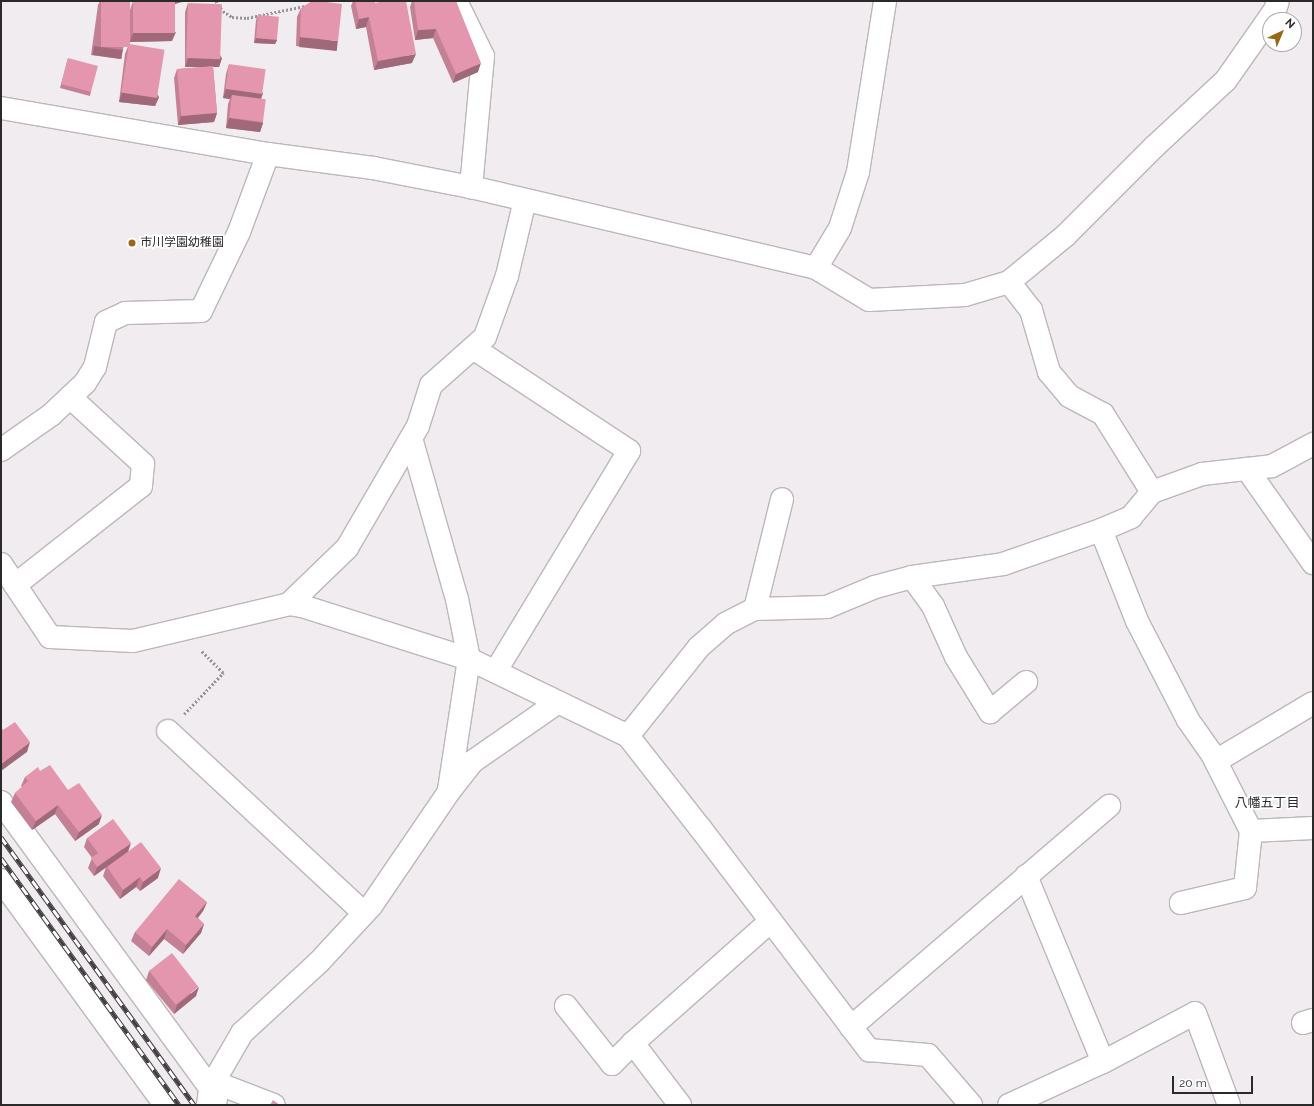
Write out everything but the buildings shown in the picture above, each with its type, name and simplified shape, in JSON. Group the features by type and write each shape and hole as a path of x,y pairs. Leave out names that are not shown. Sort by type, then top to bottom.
{"street":[{"path":"456,1 483,56 471,187"},
{"path":"816,268 840,228 858,172 884,1"},
{"path":"1,108 268,154 373,168 471,187 816,268 869,300 966,295 1009,282 1066,236 1154,147 1226,80 1275,10 1278,1"},
{"path":"1,450 51,415 85,383 95,367 106,322 125,313 200,311 238,232 268,154"},
{"path":"289,604 347,548 418,426 431,385 485,336 507,276 525,200"},
{"path":"1009,282 1031,310 1049,372 1069,396 1103,414 1152,492"},
{"path":"473,348 629,452 496,671"},
{"path":"15,585 141,486 143,464 70,397"},
{"path":"411,438 457,599 469,659 448,793"},
{"path":"628,736 699,646 725,624 755,609 828,607 875,587 912,577 1003,564 1101,530 1131,517 1152,492 1202,474 1272,466 1313,444"},
{"path":"1247,469 1313,563"},
{"path":"755,609 782,499"},
{"path":"1101,530 1137,621 1188,720 1216,761 1251,831 1245,888 1181,903"},
{"path":"1,564 50,637 134,641 289,604 302,606 469,659 628,736 772,921 869,1050 928,1055 971,1105"},
{"path":"912,577 932,606 956,657 990,712 1026,682"},
{"path":"212,1095 242,1033 319,962 371,906 448,793 472,762 558,703"},
{"path":"1216,761 1307,705 1313,703"},
{"path":"168,731 364,913"},
{"path":"1,802 212,1095 274,1105"},
{"path":"851,1026 1109,806"},
{"path":"1251,831 1313,828"},
{"path":"1026,876 1103,1062"},
{"path":"1,880 165,1105"},
{"path":"566,1006 612,1064 633,1043 772,921"},
{"path":"1009,1105 1103,1062 1195,1013 1229,1105"},
{"path":"633,1043 680,1105"}],"path":[{"path":"216,1 223,10 232,17 246,18 312,4"},
{"path":"168,731 223,673 180,629"}],"railway":[{"path":"1,837 194,1105"},
{"path":"1,858 179,1105"}],"place":[{"name":"市川学園幼稚園","path":"132,243"}],"district":[{"name":"八幡五丁目","path":"1267,803"}]}
